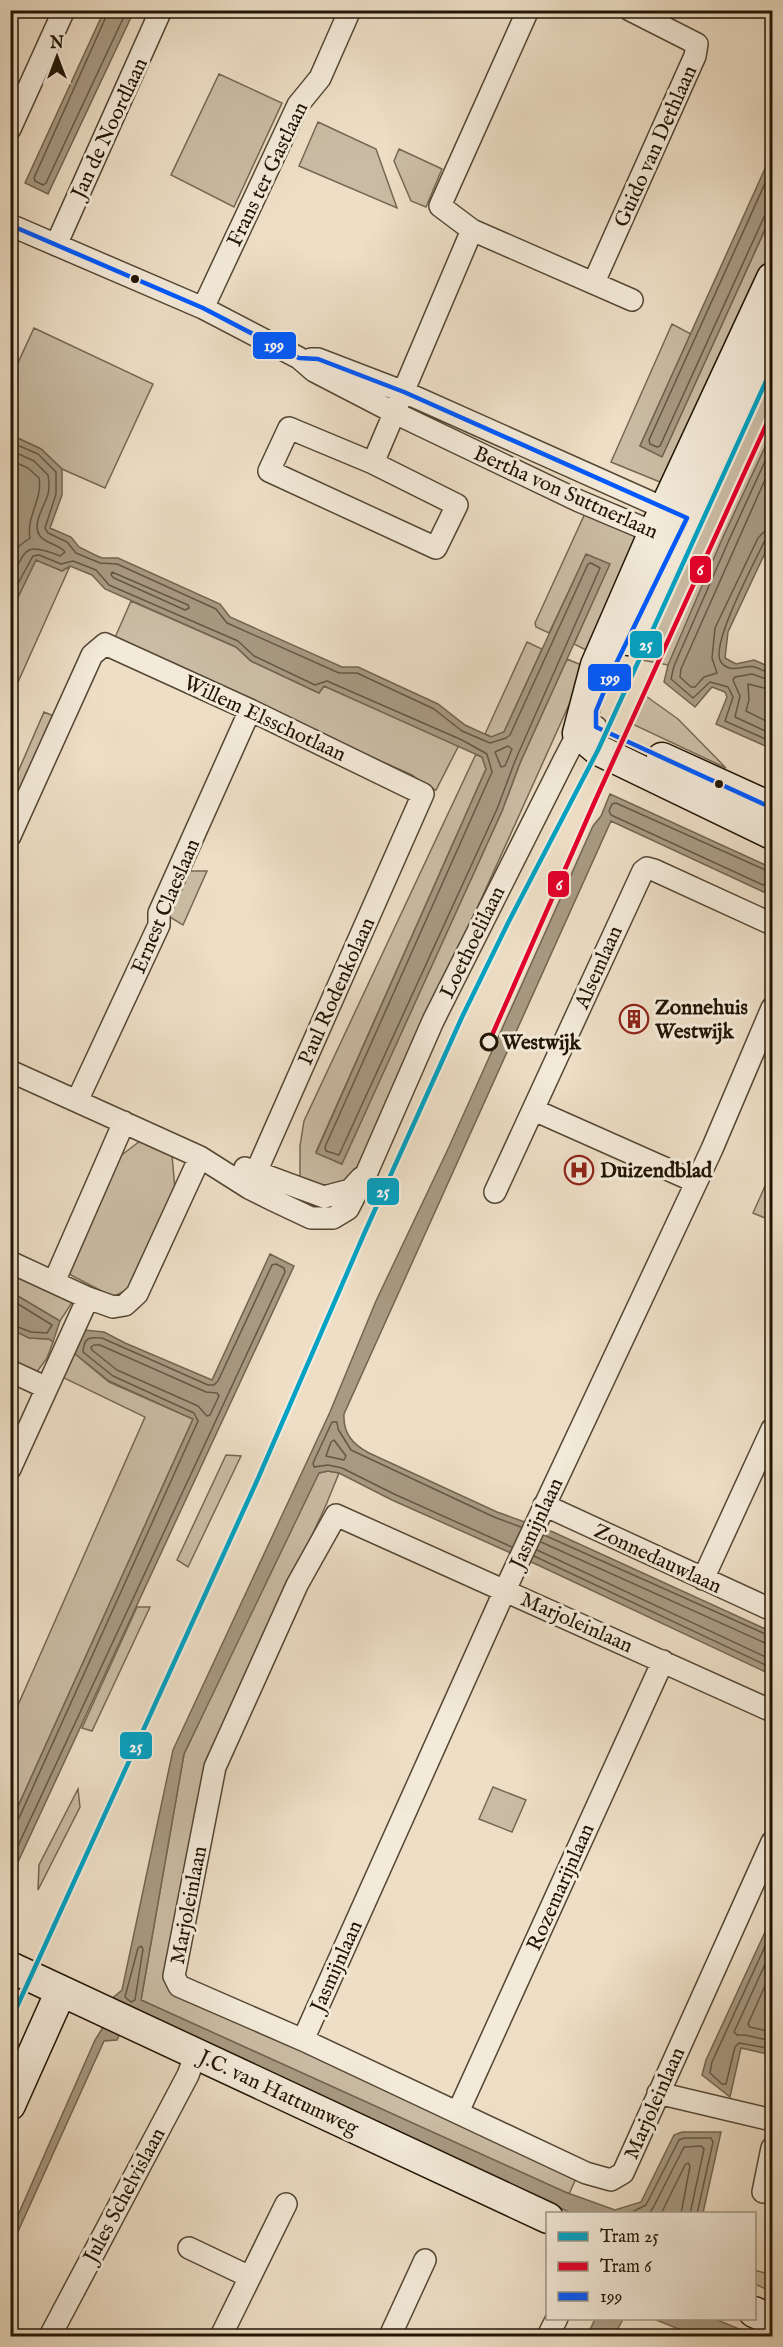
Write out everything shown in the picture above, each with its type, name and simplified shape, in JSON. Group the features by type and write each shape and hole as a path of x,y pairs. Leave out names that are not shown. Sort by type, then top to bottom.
{"street":[{"path":"10,129 64,10"},
{"name":"Jan de Noordlaan","path":"56,245 161,10"},
{"name":"Frans ter Gastlaan","path":"203,308 298,105 320,78 350,10"},
{"path":"528,10 440,206 472,230 632,300"},
{"name":"Guido van Dethlaan","path":"594,282 695,57 697,44 630,10"},
{"name":"Bertha von Suttnerlaan","path":"10,225 203,308 299,358 314,371 395,413 579,501 670,525"},
{"path":"373,464 472,230"},
{"path":"587,730 772,278"},
{"path":"670,525 772,330"},
{"name":"Bertha von Suttnerlaan","path":"299,358 318,359 404,392 670,525"},
{"path":"289,428 373,464 457,505 436,548 269,471 289,428"},
{"name":"Willem Elsschotlaan","path":"10,836 92,656 105,644 250,710 423,794"},
{"name":"Ernest Claeslaan","path":"77,1101 159,925 159,913 250,710"},
{"path":"587,730 772,808"},
{"path":"587,730 597,750 772,834"},
{"name":"Loethoelilaan","path":"10,1071 253,1180 311,1218 333,1218 348,1209 433,1021 587,730"},
{"name":"Paul Rodenkolaan","path":"253,1180 423,794"},
{"name":"Alsemlaan","path":"495,1192 643,871 647,868 654,870 772,924"},
{"name":"Jasmijnlaan","path":"303,2040 514,1570 696,1182 772,1008"},
{"path":"534,1110 696,1182"},
{"path":"54,1282 124,1122"},
{"path":"10,1262 113,1308 125,1305 138,1294 200,1157"},
{"path":"10,1469 88,1298"},
{"path":"10,1371 47,1388"},
{"path":"703,1579 772,1429"},
{"name":"Zonnedauwlaan","path":"541,1512 772,1610"},
{"name":"Marjoleinlaan","path":"772,1711 336,1515 297,1585 215,1767 174,1976 179,1986 303,2040 586,2173 611,2180 623,2173 772,1842"},
{"name":"Rozemarijnlaan","path":"458,2112 663,1661"},
{"name":"J.C. van Hattumweg","path":"10,1967 546,2217"},
{"path":"10,2105 61,1991"},
{"name":"Jules Schelvislaan","path":"50,2337 188,2074 196,2053"},
{"path":"658,2093 772,2120"},
{"path":"762,2193 772,2148"},
{"path":"221,2337 286,2204"},
{"path":"189,2248 250,2277"},
{"path":"390,2337 425,2260"},
{"path":"756,2313 772,2320"},
{"path":"548,2337 556,2320"}],"shaded area":[{"path":"219,74 282,103 234,207 171,175"},
{"path":"318,122 376,149 397,208 299,166"},
{"path":"399,149 442,169 426,207 411,201 394,161"},
{"path":"772,214 772,252 660,482 611,462 672,324 691,334 640,446 662,456"},
{"path":"34,328 153,384 105,488 62,469 41,449 11,435 11,378"},
{"path":"772,361 772,446 668,665 636,659"},
{"path":"587,509 647,537 592,653 574,644 609,565 586,555 549,633 536,627 535,623"},
{"path":"36,560 62,571 70,566 18,682 11,680 10,612"},
{"path":"131,601 236,647 251,661 319,693 324,686 459,745 436,790 429,788 412,775 113,642"},
{"path":"527,642 542,649 504,732 492,737 485,734"},
{"path":"567,659 586,667 364,1159 349,1182 323,1190 300,1183 300,1146 304,1121 476,754 482,757 486,769 316,1152 341,1164 502,811 520,763"},
{"path":"643,694 678,719 726,768 630,723"},
{"path":"44,712 56,717 11,812 11,788"},
{"path":"187,871 207,871 183,925 163,913"},
{"path":"140,1141 172,1155 175,1190 134,1286 113,1297 69,1274 67,1261 115,1160"},
{"path":"765,1186 772,1189 772,1221 753,1213"},
{"path":"11,1268 73,1301 60,1321 11,1292"},
{"path":"11,1329 29,1338 49,1339 53,1342 47,1358 36,1373 11,1361"},
{"path":"74,1353 109,1382 193,1419 11,1822 11,1721 145,1417 62,1377"},
{"path":"226,1455 241,1456 188,1567 177,1560"},
{"path":"328,1471 339,1473 326,1505 206,1765 166,1975 578,2174 569,2194 141,2000 184,1754 313,1481 319,1473"},
{"path":"137,1607 150,1607 92,1731 82,1728"},
{"path":"493,1787 526,1800 512,1832 479,1819"},
{"path":"78,1789 80,1807 38,1890 39,1865"},
{"path":"756,2271 772,2275 772,2292 756,2284"}],"water":[{"path":"104,11 134,11 48,194 25,183"},
{"path":"772,153 772,214 662,457 640,446"},
{"path":"772,432 772,538 728,632 725,658 736,664 754,660 772,668 772,749 716,724 727,697 725,692 712,687 695,707 664,682 668,665 723,537"},
{"path":"11,435 41,449 62,469 62,495 50,528 71,537 79,547 102,558 118,558 220,604 230,617 342,667 358,667 438,704 465,725 491,737 504,732 586,554 610,564 520,763 502,811 342,1164 316,1153 486,769 482,757 324,686 319,693 251,661 236,647 105,589 92,575 70,566 62,571 36,560 11,612"},
{"path":"610,794 772,868 772,884 768,894 611,821 344,1414 345,1427 353,1442 369,1453 497,1512 553,1532 772,1632 772,1675 540,1566 392,1500 339,1473 328,1471 319,1473 184,1754 141,2000 565,2192 615,2210 641,2202 674,2135 682,2132 721,2132 703,2212 569,2212 299,2085 110,2000 122,1990 173,1750 330,1412 376,1301 448,1149 593,826 601,816"},
{"path":"270,1254 294,1266 11,1877 11,1822 193,1419 109,1381 74,1353 84,1330 104,1332 212,1380"},
{"path":"11,1292 60,1321 53,1342 49,1339 29,1338 11,1329"},
{"path":"772,1917 772,2055 741,2048 730,2097 702,2075 706,2060"},
{"path":"102,2023 119,2036 117,2040 104,2041 11,2247 11,2231 95,2040 102,2029"},
{"path":"594,2320 622,2320 614,2336 587,2336"},
{"path":"656,2320 717,2320 756,2336 696,2336"}],"tram line":[{"name":"25","path":"10,2022 256,1483 364,1234 462,1017 598,750 772,368"},
{"name":"6","path":"489,1042 595,801 772,412"}],"transit line":[{"name":"199","path":"10,225 203,308 299,358 318,359 404,392 687,518 612,672 596,711 596,727 772,808"}],"place":[{"name":"Zonnehuis Westwijk","path":"634,1019"},
{"name":"Westwijk","path":"489,1042"},
{"name":"Duizendblad","path":"579,1170"}]}
